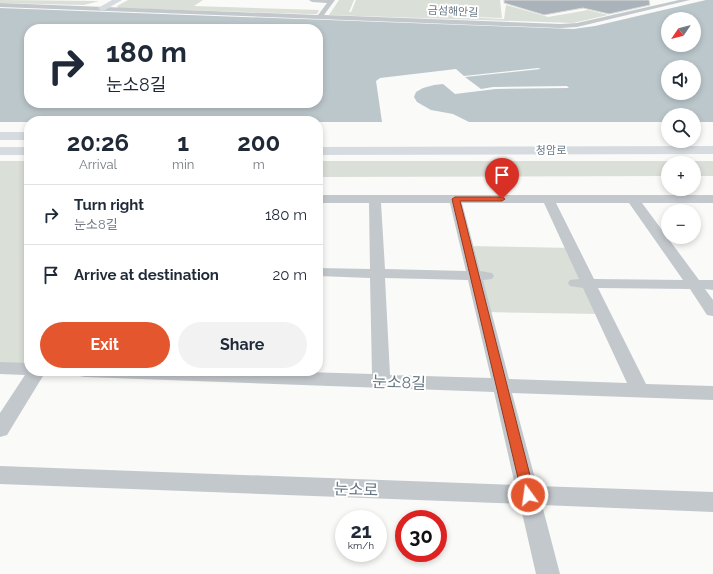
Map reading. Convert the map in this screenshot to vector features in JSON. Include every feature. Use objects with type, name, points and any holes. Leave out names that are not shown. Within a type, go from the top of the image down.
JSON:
[{"type":"main road","points":[[102,8],[118,0]]},
{"type":"main road","points":[[0,136],[24,136]]},
{"type":"main road","name":"청암로","points":[[463,137],[661,138]]},
{"type":"main road","points":[[701,138],[713,138]]},
{"type":"main road","name":"청암로","points":[[323,151],[713,150]]},
{"type":"main road","points":[[0,151],[24,151]]},
{"type":"street","points":[[312,0],[331,1]]},
{"type":"street","points":[[650,0],[669,4]]},
{"type":"street","name":"금섬해안길","points":[[0,4],[560,26],[577,25],[688,0]]},
{"type":"street","points":[[320,16],[331,1]]},
{"type":"street","points":[[323,199],[713,199]]},
{"type":"street","points":[[375,199],[381,381]]},
{"type":"street","points":[[455,199],[480,276],[501,386],[548,574]]},
{"type":"street","points":[[548,199],[582,283],[640,391]]},
{"type":"street","points":[[633,199],[713,311]]},
{"type":"street","points":[[323,272],[480,276]]},
{"type":"street","points":[[582,283],[713,285]]},
{"type":"street","points":[[0,368],[24,369]]},
{"type":"street","points":[[0,429],[34,376]]},
{"type":"street","name":"눈소8길","points":[[300,376],[501,386],[713,393]]},
{"type":"street","name":"눈소로","points":[[0,475],[713,502]]},
{"type":"shaded area","points":[[0,0],[99,1],[84,5],[0,3]]},
{"type":"shaded area","points":[[128,0],[203,0],[194,6],[319,10],[317,14],[309,14],[118,8],[117,6]]},
{"type":"shaded area","points":[[339,0],[354,0],[349,12],[351,12],[356,0],[500,0],[502,18],[438,16],[504,19],[506,5],[548,17],[588,10],[608,15],[573,23],[329,15]]},
{"type":"shaded area","points":[[706,0],[713,0],[713,122],[701,122],[701,108],[661,108],[661,122],[323,122],[323,116],[24,116],[24,122],[0,122],[0,8],[573,29],[595,26]]},
{"type":"shaded area","points":[[0,161],[24,161],[24,369],[0,368]]},
{"type":"shaded area","points":[[323,161],[661,161],[661,176],[323,177]]},
{"type":"shaded area","points":[[701,161],[713,161],[713,176],[701,176]]},
{"type":"shaded area","points":[[467,246],[572,248],[603,314],[484,312]]},
{"type":"pier","points":[[538,68],[541,69],[465,77],[481,89],[493,87],[567,86],[569,88],[496,89],[455,94],[443,84],[434,85],[416,92],[414,97],[417,102],[431,110],[453,114],[469,122],[382,122],[376,81],[380,78],[456,69],[464,76]]},
{"type":"building","points":[[504,0],[649,0],[650,5],[609,14],[583,8],[544,15],[504,3]]},
{"type":"route","points":[[502,199],[455,199],[528,495]]}]
